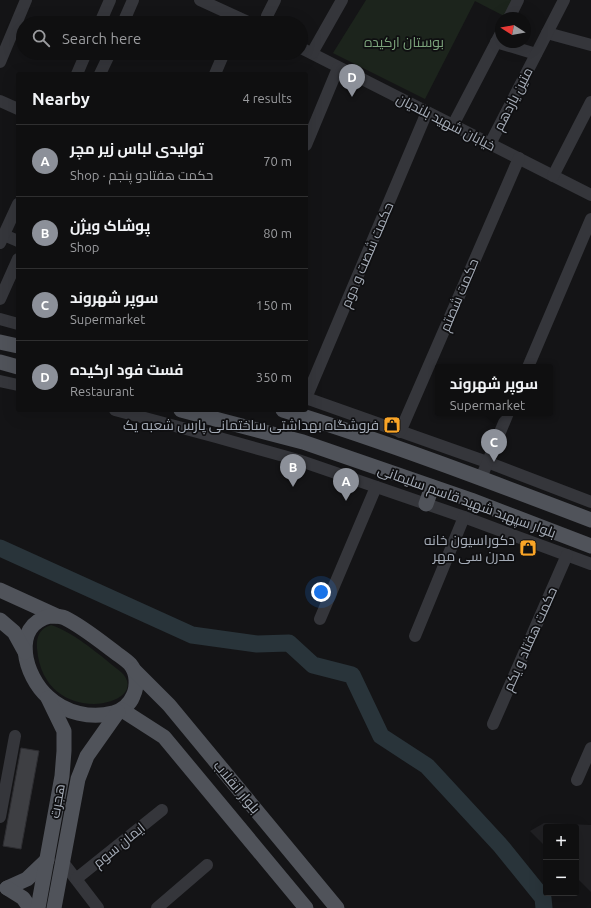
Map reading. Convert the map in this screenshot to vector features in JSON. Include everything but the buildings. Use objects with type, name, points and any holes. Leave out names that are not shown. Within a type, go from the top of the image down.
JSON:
[{"type":"main road","points":[[0,342],[16,346]]},
{"type":"main road","points":[[0,362],[16,366]]},
{"type":"main road","name":"بلوار سپهبد شهید قاسم سلیمانی","points":[[198,412],[218,415],[303,442],[471,500],[591,546]]},
{"type":"main road","name":"بلوار سپهبد شهید قاسم سلیمانی","points":[[289,412],[480,478],[591,520]]},
{"type":"main road","points":[[426,504],[432,487]]},
{"type":"main road","points":[[0,590],[65,618],[98,639],[130,664],[136,677],[135,692],[127,705],[120,711],[108,714],[92,715],[76,713],[61,707],[48,697],[37,685],[30,670],[26,654],[25,640],[31,626],[43,618],[58,616]]},
{"type":"main road","points":[[0,620],[14,632],[26,654]]},
{"type":"main road","name":"بلوار انقلاب","points":[[134,670],[169,705],[337,908]]},
{"type":"main road","name":"هجرت","points":[[38,908],[62,776],[64,751],[64,730],[48,697]]},
{"type":"main road","name":"بلوار انقلاب","points":[[120,711],[164,737],[306,908]]},
{"type":"main road","name":"هجرت","points":[[54,908],[78,779],[86,756],[120,711]]},
{"type":"main road","points":[[3,887],[27,879],[47,860]]},
{"type":"main road","points":[[3,887],[23,898],[30,908]]},
{"type":"street","points":[[19,16],[26,0]]},
{"type":"street","points":[[103,16],[110,0]]},
{"type":"street","points":[[126,16],[134,0]]},
{"type":"street","points":[[200,0],[230,16]]},
{"type":"street","points":[[267,16],[275,0]]},
{"type":"street","points":[[308,48],[342,0]]},
{"type":"street","points":[[512,12],[518,0]]},
{"type":"street","name":"متین یازدهم","points":[[490,144],[564,0]]},
{"type":"street","points":[[0,62],[16,24]]},
{"type":"street","points":[[547,32],[591,45]]},
{"type":"street","points":[[453,125],[495,45]]},
{"type":"street","points":[[523,48],[536,54]]},
{"type":"street","name":"خیابان شهید بلندیان","points":[[308,52],[591,195]]},
{"type":"street","points":[[78,72],[83,60]]},
{"type":"street","points":[[101,72],[107,60]]},
{"type":"street","points":[[216,72],[221,60]]},
{"type":"street","points":[[308,140],[338,68]]},
{"type":"street","points":[[0,101],[16,108]]},
{"type":"street","points":[[553,176],[591,102]]},
{"type":"street","name":"حکمت شصت و دوم","points":[[308,393],[428,112]]},
{"type":"street","name":"حکمت شصتم","points":[[400,432],[519,158]]},
{"type":"street","points":[[16,208],[2,239],[16,241]]},
{"type":"street","points":[[529,364],[591,219]]},
{"type":"street","points":[[0,299],[6,272],[16,261]]},
{"type":"street","points":[[0,319],[16,323]]},
{"type":"street","points":[[0,381],[16,385]]},
{"type":"street","points":[[308,399],[590,498]]},
{"type":"street","points":[[122,412],[298,460],[464,517],[591,564]]},
{"type":"street","points":[[480,478],[507,416]]},
{"type":"street","points":[[320,619],[376,487]]},
{"type":"street","points":[[415,636],[464,517]]},
{"type":"street","name":"حکمت هفتاد و یکم","points":[[492,724],[566,555]]},
{"type":"street","points":[[0,816],[15,736]]},
{"type":"street","points":[[577,780],[591,748]]},
{"type":"street","name":"ایمان سوم","points":[[76,879],[162,810]]},
{"type":"street","points":[[62,861],[98,908]]},
{"type":"street","points":[[157,908],[207,866]]},
{"type":"shaded area","points":[[544,823],[568,824],[543,824],[543,844],[530,831]]},
{"type":"shaded area","points":[[579,824],[591,825],[591,892],[579,880]]},
{"type":"green space","name":"بوستان ارکیده","points":[[366,0],[513,0],[506,12],[496,12],[475,1],[425,99],[333,53]]},
{"type":"green space","points":[[51,625],[60,628],[78,639],[97,652],[121,672],[128,684],[123,694],[111,701],[94,704],[75,701],[58,692],[44,675],[37,648],[37,640],[41,631],[47,626]]},
{"type":"waterway","points":[[0,548],[192,635],[257,644],[289,643],[313,665],[352,675],[381,736],[427,766],[500,845],[543,898],[544,908]]},
{"type":"place","name":"فست فود ارکیده","points":[[352,97]]},
{"type":"place","name":"فروشگاه بهداشتی ساختمانی پارس شعبه یک","points":[[392,425]]},
{"type":"place","name":"سوپر شهروند","points":[[494,462]]},
{"type":"place","name":"پوشاک ویژن","points":[[293,487]]},
{"type":"place","name":"تولیدی لباس زیر مچر","points":[[346,501]]},
{"type":"place","name":"دکوراسیون خانه مدرن سی مهر","points":[[528,548]]}]
